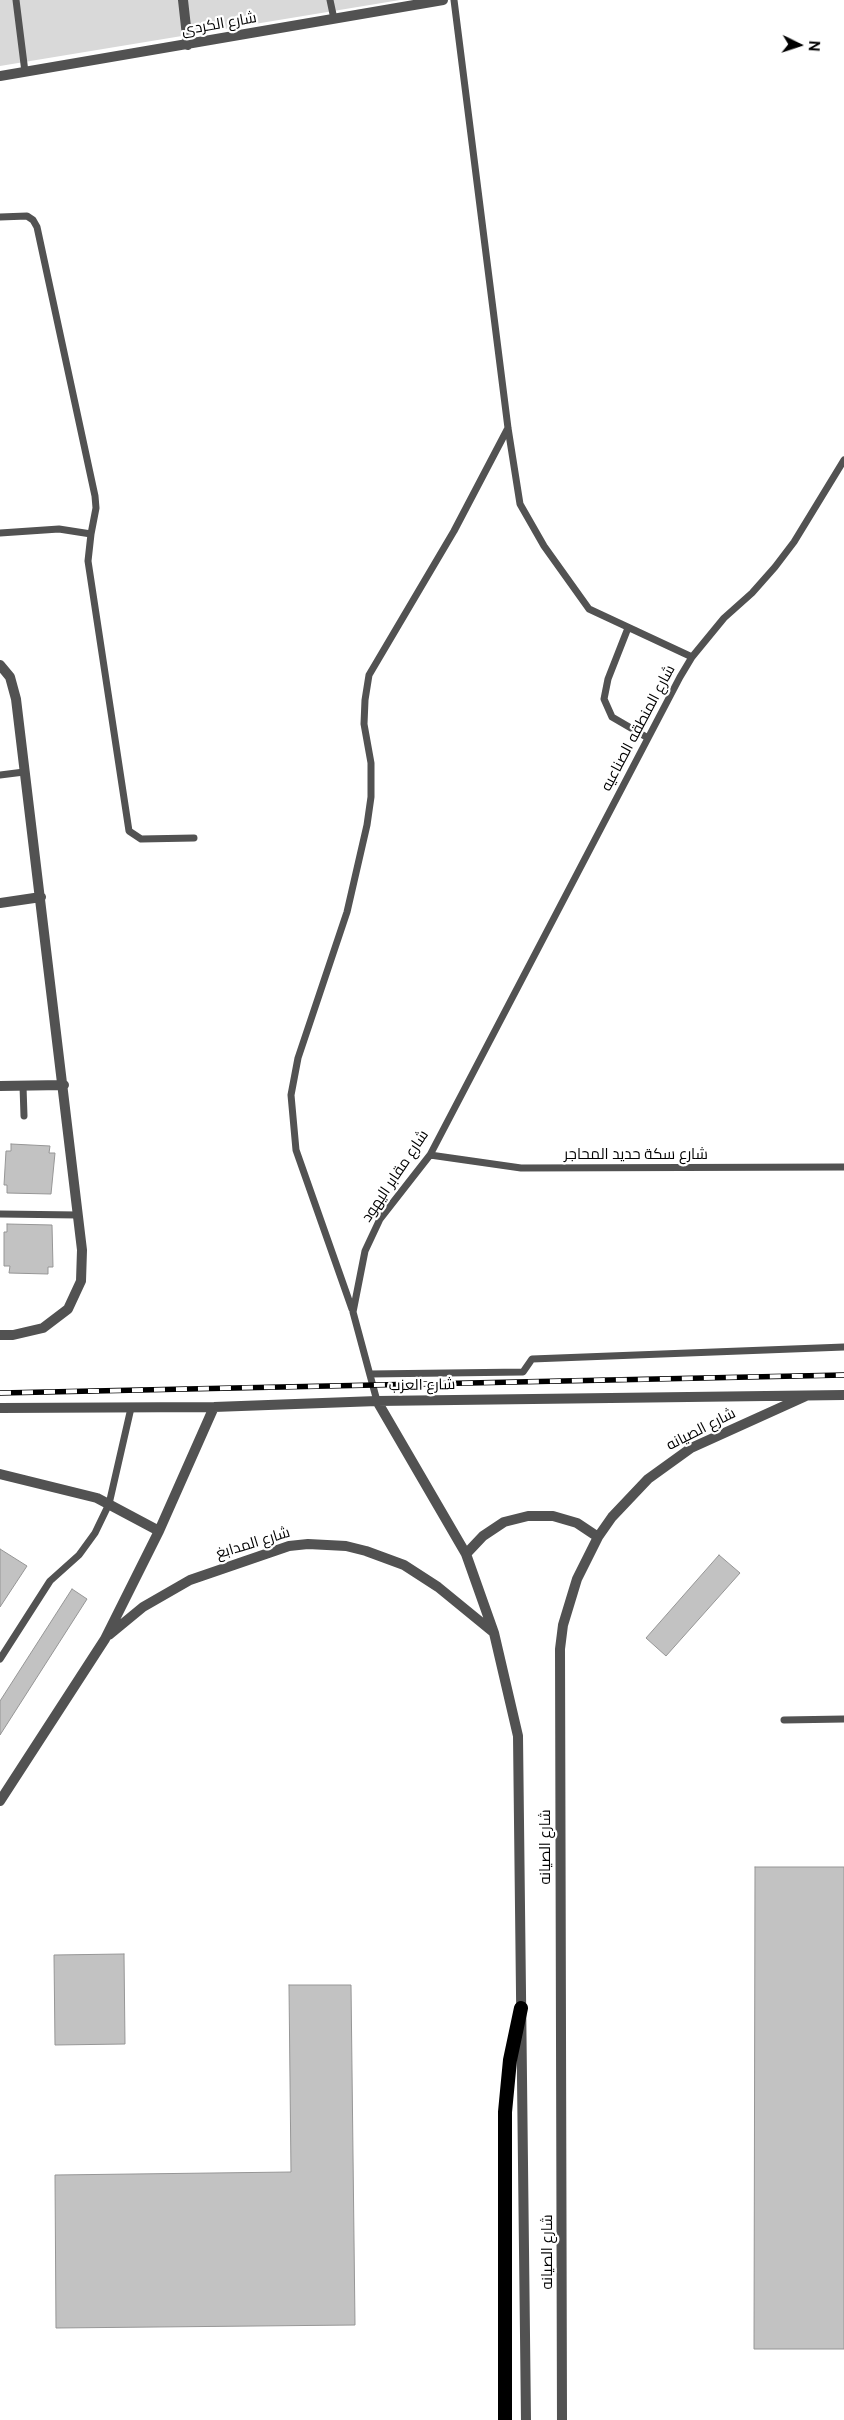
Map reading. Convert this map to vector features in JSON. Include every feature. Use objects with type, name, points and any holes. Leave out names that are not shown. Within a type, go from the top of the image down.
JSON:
[{"type":"highway","points":[[505,2420],[504,2121],[510,2060],[522,2008]]},
{"type":"street","points":[[183,0],[188,44]]},
{"type":"street","name":"شارع الكردى","points":[[0,76],[443,0]]},
{"type":"street","points":[[0,665],[10,677],[16,699],[64,1085],[82,1250],[82,1281],[68,1309],[43,1328],[13,1335],[0,1335]]},
{"type":"street","points":[[0,903],[41,897]]},
{"type":"street","points":[[0,1086],[64,1085]]},
{"type":"street","name":"شارع العزب","points":[[0,1408],[214,1408],[376,1401],[844,1395]]},
{"type":"street","name":"شارع الصيانه","points":[[562,2420],[560,1649],[563,1625],[574,1587],[598,1536],[629,1497],[668,1462],[714,1437],[806,1396]]},
{"type":"street","name":"شارع الصيانه","points":[[376,1401],[466,1554],[494,1634],[518,1736],[526,2420]]},
{"type":"street","name":"شارع المدابغ","points":[[0,1801],[105,1639],[159,1531],[214,1408]]},
{"type":"street","points":[[0,1474],[97,1498],[159,1531]]},
{"type":"street","points":[[466,1554],[483,1536],[504,1522],[528,1516],[553,1516],[577,1523],[598,1536]]},
{"type":"street","name":"شارع المدابغ","points":[[105,1639],[143,1607],[190,1580],[289,1546],[308,1544],[337,1545],[366,1551],[404,1565],[438,1587],[494,1634]]},
{"type":"lane","points":[[16,0],[25,72]]},
{"type":"lane","points":[[330,0],[334,19]]},
{"type":"lane","points":[[454,0],[508,428],[520,504],[544,546],[589,609],[692,657]]},
{"type":"lane","points":[[0,217],[27,216],[33,220],[37,227],[95,496],[96,508],[88,561],[129,831],[141,839],[194,838]]},
{"type":"lane","points":[[353,1312],[296,1150],[292,1095],[298,1058],[347,912],[362,852],[371,797],[371,763],[364,724],[369,675],[454,531],[508,428]]},
{"type":"lane","name":"شارع المنطقه الصناعيه","points":[[494,1035],[692,657],[724,618],[752,593],[794,542],[844,460]]},
{"type":"lane","points":[[0,533],[59,529],[91,534]]},
{"type":"lane","points":[[628,628],[608,680],[604,699],[612,717],[648,738]]},
{"type":"lane","points":[[0,775],[24,772]]},
{"type":"lane","name":"شارع مقابر اليهود","points":[[376,1401],[353,1312],[365,1250],[380,1219],[430,1155],[494,1035]]},
{"type":"lane","points":[[23,1086],[24,1116]]},
{"type":"lane","name":"شارع سكة حديد المحاجر","points":[[430,1155],[521,1168],[844,1167]]},
{"type":"lane","points":[[0,1214],[78,1214]]},
{"type":"lane","points":[[370,1374],[523,1372],[532,1359],[844,1347]]},
{"type":"lane","points":[[0,1659],[50,1581],[72,1562],[95,1533],[109,1504],[131,1408]]},
{"type":"lane","points":[[784,1720],[844,1719]]},
{"type":"shaded area","points":[[0,0],[400,0],[0,66]]},
{"type":"building","points":[[11,1144],[50,1146],[49,1153],[55,1153],[51,1194],[7,1193],[7,1185],[4,1185],[6,1151],[11,1151]]},
{"type":"building","points":[[7,1224],[52,1225],[53,1267],[48,1267],[48,1274],[9,1273],[10,1266],[4,1266],[4,1232],[7,1232]]},
{"type":"building","points":[[0,1549],[27,1566],[0,1607]]},
{"type":"building","points":[[719,1555],[740,1573],[666,1656],[646,1638]]},
{"type":"building","points":[[72,1589],[87,1599],[0,1735],[0,1701]]},
{"type":"building","points":[[755,1867],[844,1867],[844,2349],[754,2349]]},
{"type":"building","points":[[124,1954],[125,2044],[55,2045],[54,1955]]},
{"type":"building","points":[[289,1985],[351,1985],[355,2325],[56,2328],[55,2175],[291,2172]]},
{"type":"railway","points":[[0,1393],[844,1375]]}]
